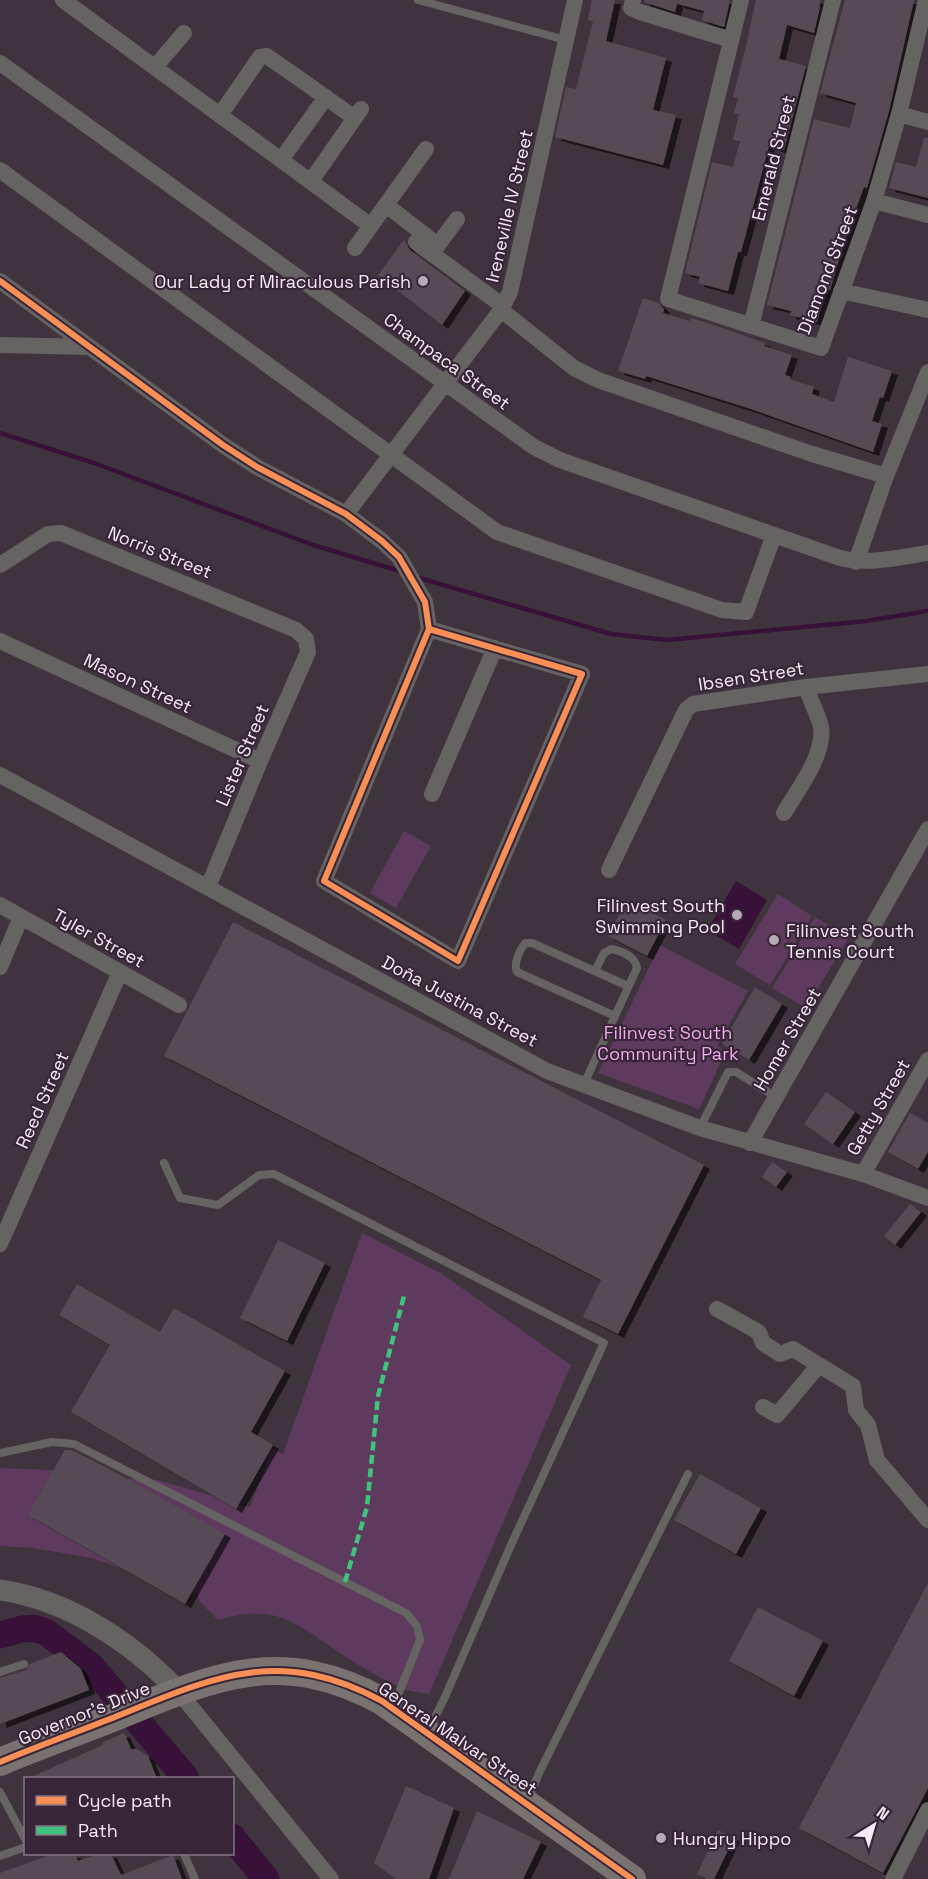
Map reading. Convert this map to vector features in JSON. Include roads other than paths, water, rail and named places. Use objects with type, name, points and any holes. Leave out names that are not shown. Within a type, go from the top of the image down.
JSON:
[{"type":"highway","name":"General Malvar Street","points":[[170,1694],[208,1680],[240,1673],[302,1672],[338,1681],[365,1692],[393,1708],[632,1879]]},
{"type":"highway","name":"Governor's Drive","points":[[2,1758],[99,1724],[170,1694]]},
{"type":"street","points":[[63,0],[371,226]]},
{"type":"street","name":"Ireneville IV Street","points":[[346,514],[502,308],[510,292],[575,0]]},
{"type":"street","points":[[633,0],[631,8],[640,12],[731,40]]},
{"type":"street","name":"Diamond Street","points":[[741,0],[668,299],[821,348],[874,201],[924,28],[926,0]]},
{"type":"street","name":"Emerald Street","points":[[752,326],[833,0]]},
{"type":"street","points":[[155,67],[184,33]]},
{"type":"street","points":[[220,115],[260,57],[267,56],[326,97],[358,113],[311,181]]},
{"type":"street","name":"Champaca Street","points":[[1,63],[534,447],[560,459],[774,536],[855,562],[928,553]]},
{"type":"street","points":[[281,160],[326,97]]},
{"type":"street","points":[[900,114],[928,122]]},
{"type":"street","points":[[355,248],[426,149]]},
{"type":"street","points":[[0,170],[497,532],[722,610],[746,612],[774,536]]},
{"type":"street","points":[[874,201],[928,215]]},
{"type":"street","points":[[386,205],[438,245],[457,219]]},
{"type":"street","points":[[416,242],[502,308],[574,368],[598,380],[809,453],[886,476]]},
{"type":"street","points":[[0,281],[223,445],[257,467],[346,514],[399,557],[425,602],[429,629],[324,881],[458,962],[582,674],[429,629]]},
{"type":"street","points":[[842,291],[928,310]]},
{"type":"street","points":[[0,345],[90,347]]},
{"type":"street","points":[[855,562],[886,476],[928,372]]},
{"type":"street","name":"Norris Street","points":[[0,565],[48,534],[61,532],[296,630],[306,639]]},
{"type":"street","name":"Lister Street","points":[[208,887],[308,652],[306,639]]},
{"type":"street","name":"Mason Street","points":[[0,641],[260,761]]},
{"type":"street","points":[[432,794],[495,648]]},
{"type":"street","name":"Ibsen Street","points":[[609,870],[689,707],[698,703],[806,687],[928,674]]},
{"type":"street","points":[[784,813],[814,762],[820,744],[821,727],[806,687]]},
{"type":"street","name":"Doña Justina Street","points":[[0,775],[547,1071],[700,1128],[863,1174],[928,1198]]},
{"type":"street","name":"Homer Street","points":[[750,1143],[928,829]]},
{"type":"street","name":"Tyler Street","points":[[0,905],[179,1005]]},
{"type":"street","points":[[0,967],[21,917]]},
{"type":"street","name":"Reed Street","points":[[0,1244],[120,972]]},
{"type":"street","name":"Getty Street","points":[[863,1174],[928,1060]]},
{"type":"street","points":[[717,1309],[755,1330],[759,1333],[763,1343],[780,1354],[793,1349],[853,1386],[856,1410],[868,1425],[877,1460],[928,1520]]},
{"type":"street","points":[[763,1407],[777,1414],[819,1365]]},
{"type":"street","points":[[0,1590],[50,1603],[93,1624],[136,1653],[331,1879]]},
{"type":"street","points":[[893,1879],[928,1810]]},
{"type":"lane","points":[[418,0],[566,40]]},
{"type":"lane","points":[[615,1016],[517,972],[515,965],[522,946],[529,942],[628,986]]},
{"type":"lane","points":[[584,1084],[637,968],[632,958],[614,950],[607,950],[596,971]]},
{"type":"lane","points":[[700,1128],[728,1072],[736,1072],[776,1097]]},
{"type":"lane","points":[[164,1163],[180,1198],[218,1205],[259,1175],[274,1174],[604,1343],[427,1733]]},
{"type":"lane","points":[[0,1453],[52,1442],[74,1444],[406,1613],[417,1626],[420,1640],[393,1708]]},
{"type":"lane","points":[[527,1803],[538,1773],[688,1474]]},
{"type":"lane","points":[[0,1672],[24,1664]]},
{"type":"lane","points":[[0,1792],[24,1837]]},
{"type":"lane","points":[[0,1856],[24,1848]]},
{"type":"lane","points":[[184,1855],[195,1879]]},
{"type":"waterway","points":[[0,433],[94,463],[313,545],[403,572]]},
{"type":"waterway","points":[[416,577],[611,634],[667,640],[866,621],[928,611]]},
{"type":"waterway","points":[[0,1635],[33,1628],[46,1632],[91,1666],[185,1777]]},
{"type":"waterway","points":[[234,1839],[266,1879]]},
{"type":"place","name":"Our Lady of Miraculous Parish","points":[[423,281]]},
{"type":"place","name":"Filinvest South Swimming Pool","points":[[737,915]]},
{"type":"place","name":"Filinvest South Tennis Court","points":[[774,940]]},
{"type":"place","name":"Hungry Hippo","points":[[661,1838]]},
{"type":"park label","name":"Filinvest South Community Park","points":[[668,1042]]}]
